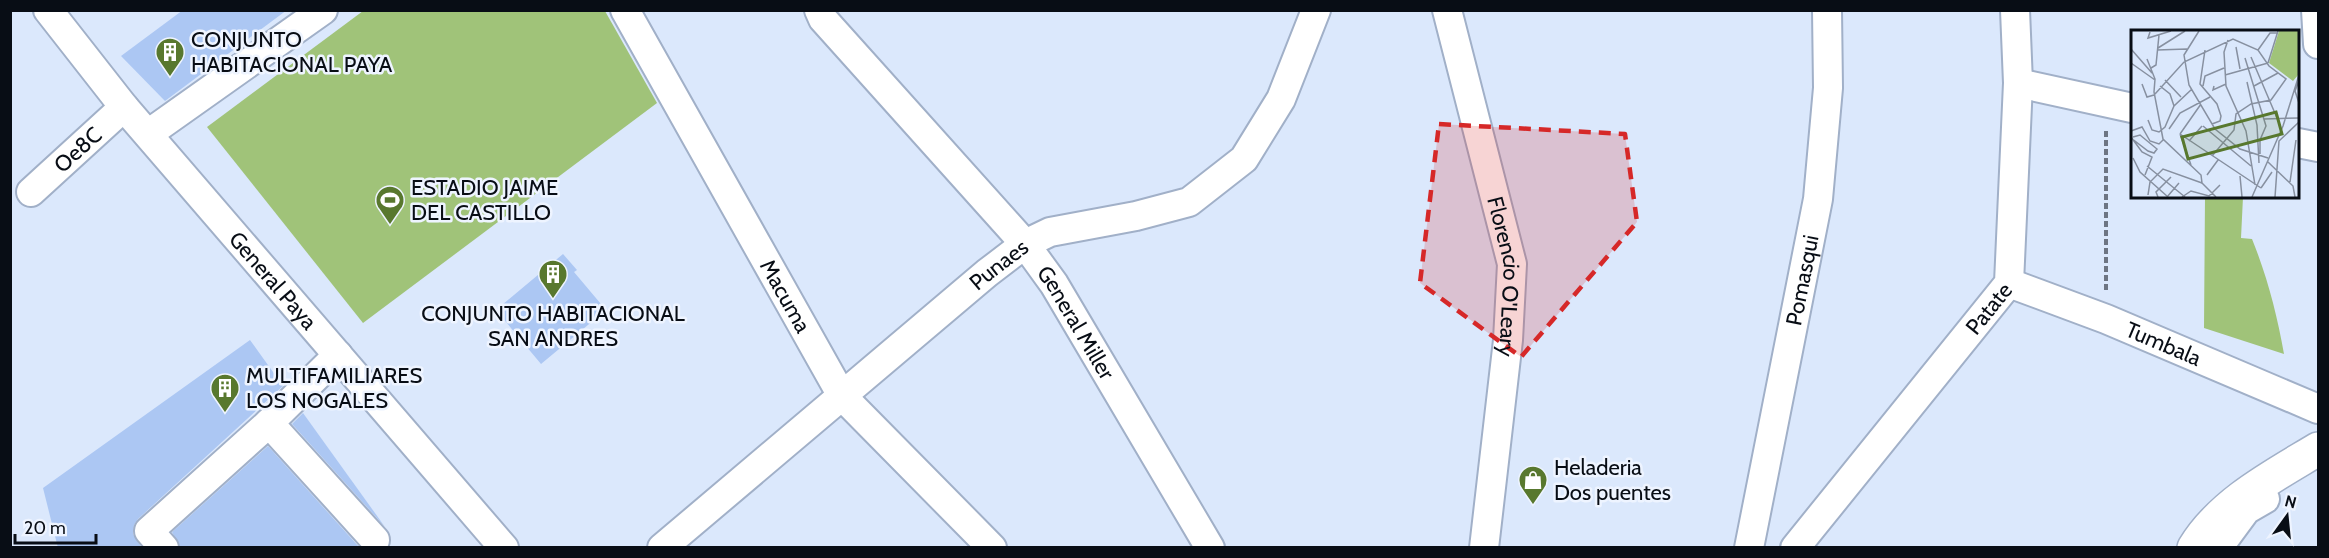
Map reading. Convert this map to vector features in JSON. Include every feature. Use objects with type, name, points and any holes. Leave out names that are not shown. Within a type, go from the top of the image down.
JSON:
[{"type":"main road","points":[[2194,548],[2199,539],[2232,505],[2319,449]]},
{"type":"street","name":"General Paya","points":[[48,10],[124,107],[504,548]]},
{"type":"street","points":[[148,134],[323,10]]},
{"type":"street","name":"Macuma","points":[[625,10],[842,396],[992,548]]},
{"type":"street","name":"General Miller","points":[[819,10],[823,19],[1025,244],[1054,284],[1210,548]]},
{"type":"street","name":"Punaes","points":[[662,548],[987,273],[1025,244],[1050,232],[1136,216],[1189,202],[1244,159],[1281,99],[1316,10]]},
{"type":"street","name":"Florencio O'Leary","points":[[1447,10],[1512,264],[1508,340],[1484,548]]},
{"type":"street","name":"Pomasqui","points":[[1749,548],[1818,199],[1828,88],[1827,10]]},
{"type":"street","name":"Patate","points":[[1795,548],[2009,283],[2018,83],[2015,10]]},
{"type":"street","points":[[2316,10],[2319,44]]},
{"type":"street","points":[[2018,83],[2119,105]]},
{"type":"street","name":"Oe8C","points":[[31,192],[124,107]]},
{"type":"street","points":[[2299,143],[2319,147]]},
{"type":"street","name":"Tumbala","points":[[2009,283],[2106,319],[2319,409]]},
{"type":"street","points":[[164,548],[149,531],[269,423],[338,355]]},
{"type":"street","points":[[269,423],[375,540]]},
{"type":"street","points":[[2218,548],[2246,510],[2319,467]]},
{"type":"path","points":[[2106,319],[2119,105]]},
{"type":"highlighted area","points":[[1439,124],[1625,134],[1637,222],[1521,357],[1420,283]]},
{"type":"green space","name":"ESTADIO JAIME DEL CASTILLO","points":[[363,11],[605,11],[657,103],[363,323],[207,127]]},
{"type":"green space","points":[[2205,198],[2243,198],[2241,238],[2252,239],[2271,295],[2284,354],[2204,328]]},
{"type":"building","name":"CONJUNTO HABITACIONAL PAYA","points":[[183,10],[287,10],[165,101],[121,56]]},
{"type":"building","name":"CONJUNTO HABITACIONAL SAN ANDRES","points":[[563,254],[577,270],[574,272],[606,310],[541,364],[496,310]]},
{"type":"building","points":[[250,340],[283,386],[138,519],[134,525],[133,534],[142,548],[58,548],[43,488]]},
{"type":"building","points":[[303,413],[385,527],[292,424]]},
{"type":"building","points":[[268,446],[360,548],[180,548],[172,532]]},
{"type":"place","name":"CONJUNTO HABITACIONAL PAYA","points":[[170,78]]},
{"type":"place","name":"ESTADIO JAIME DEL CASTILLO","points":[[390,226]]},
{"type":"place","name":"CONJUNTO HABITACIONAL SAN ANDRES","points":[[553,300]]},
{"type":"place","name":"MULTIFAMILIARES LOS NOGALES","points":[[225,414]]},
{"type":"place","name":"Heladeria Dos puentes","points":[[1533,506]]}]
